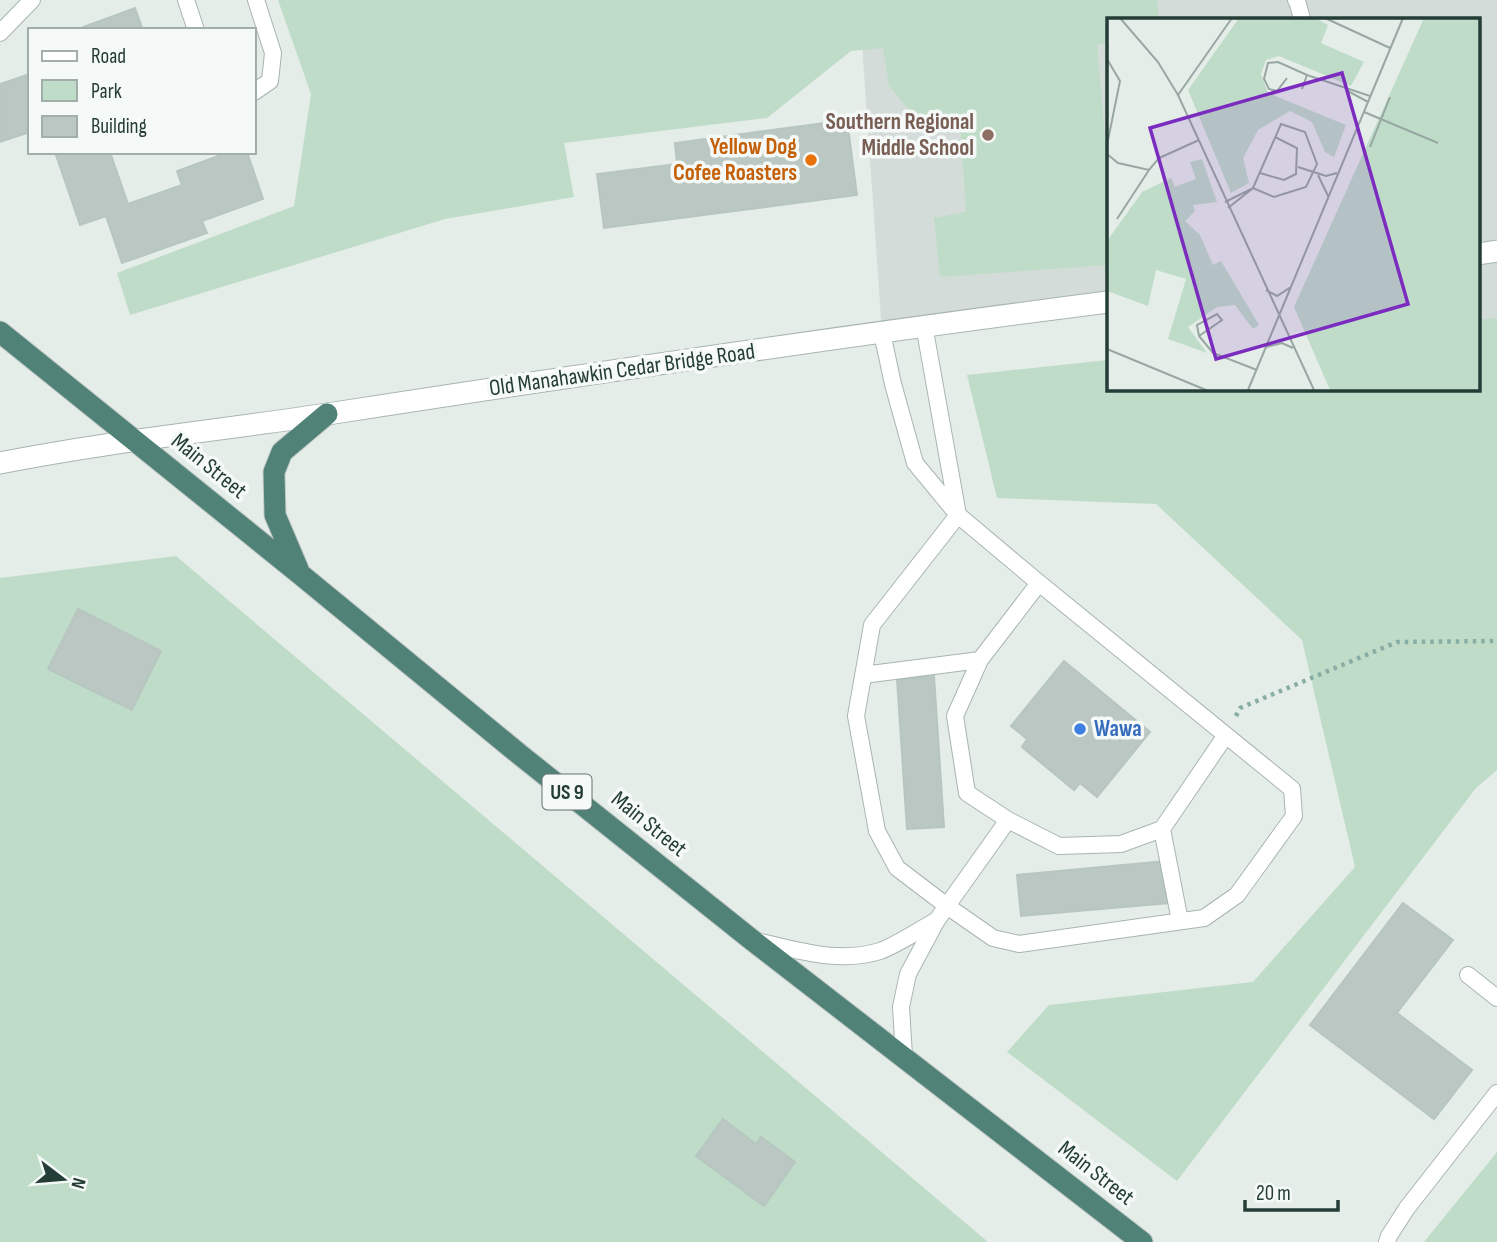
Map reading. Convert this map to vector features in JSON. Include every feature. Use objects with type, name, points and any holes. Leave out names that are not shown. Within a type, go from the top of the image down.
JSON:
[{"type":"highway","name":"Main Street","points":[[0,332],[752,940],[1142,1242]]},
{"type":"highway","points":[[300,574],[275,515],[274,472],[282,452],[327,414]]},
{"type":"street","name":"Old Manahawkin Cedar Bridge Road","points":[[0,463],[649,364],[1107,302]]},
{"type":"lane","points":[[0,33],[32,0]]},
{"type":"lane","points":[[186,0],[195,28]]},
{"type":"lane","points":[[256,0],[273,53],[270,81],[256,91]]},
{"type":"lane","points":[[1296,0],[1302,18]]},
{"type":"lane","points":[[882,332],[915,463],[958,514],[1292,789],[1294,816],[1237,895],[1204,918],[1019,944],[993,938],[897,868],[877,831],[856,716],[872,625],[958,514],[924,325]]},
{"type":"lane","points":[[1039,583],[980,660],[955,716],[967,793],[1008,820],[1059,846],[1121,844],[1162,829],[1226,735]]},
{"type":"lane","points":[[863,675],[980,660]]},
{"type":"lane","points":[[904,1056],[901,1007],[908,974],[937,920],[1008,820]]},
{"type":"lane","points":[[1162,829],[1180,921]]},
{"type":"lane","points":[[752,940],[827,956],[849,957],[881,951],[937,920]]},
{"type":"lane","points":[[1468,975],[1497,998]]},
{"type":"lane","points":[[1385,1240],[1497,1093]]},
{"type":"path","points":[[1226,735],[1240,708],[1397,642],[1497,641]]},
{"type":"shaded area","name":"Southern Regional Middle School","points":[[859,0],[1497,0],[1497,440],[1479,390],[1480,18],[1107,18],[1107,302],[882,333]]},
{"type":"green space","points":[[278,0],[1157,0],[1159,18],[1107,18],[1107,43],[1097,44],[1107,161],[1107,265],[940,277],[934,218],[966,212],[960,120],[922,125],[889,86],[883,48],[851,51],[767,118],[564,143],[574,197],[445,219],[130,315],[117,273],[294,206],[311,94]]},
{"type":"green space","points":[[1497,318],[1497,770],[1476,788],[1177,1181],[1007,1052],[1049,1005],[1253,982],[1355,867],[1302,640],[1156,504],[997,498],[967,375],[1107,360],[1107,390],[1480,390],[1480,320]]},
{"type":"green space","points":[[176,556],[988,1242],[0,1242],[0,578]]},
{"type":"green space","points":[[1497,1152],[1497,1242],[1424,1242]]},
{"type":"building","points":[[135,8],[142,28],[83,28]]},
{"type":"building","points":[[28,75],[28,133],[0,142],[0,84]]},
{"type":"building","points":[[847,120],[857,195],[604,228],[597,174],[677,164],[675,143]]},
{"type":"building","points":[[56,154],[111,154],[128,204],[182,185],[177,171],[224,154],[248,154],[263,199],[202,221],[207,233],[122,263],[106,216],[80,225]]},
{"type":"building","points":[[78,609],[161,651],[132,710],[48,669]]},
{"type":"building","name":"Wawa","points":[[1064,661],[1150,732],[1097,797],[1080,783],[1074,790],[1022,747],[1027,739],[1011,726]]},
{"type":"building","points":[[934,676],[944,827],[907,829],[897,679]]},
{"type":"building","points":[[1165,861],[1169,903],[1021,916],[1017,875]]},
{"type":"building","points":[[1403,903],[1453,940],[1397,1013],[1472,1070],[1434,1119],[1310,1025]]},
{"type":"building","points":[[723,1119],[756,1144],[761,1137],[795,1162],[764,1206],[696,1156]]},
{"type":"place","name":"Southern Regional Middle School","points":[[988,135]]},
{"type":"place","name":"Yellow Dog Cofee Roasters","points":[[811,160]]},
{"type":"place","name":"Wawa","points":[[1080,729]]}]
